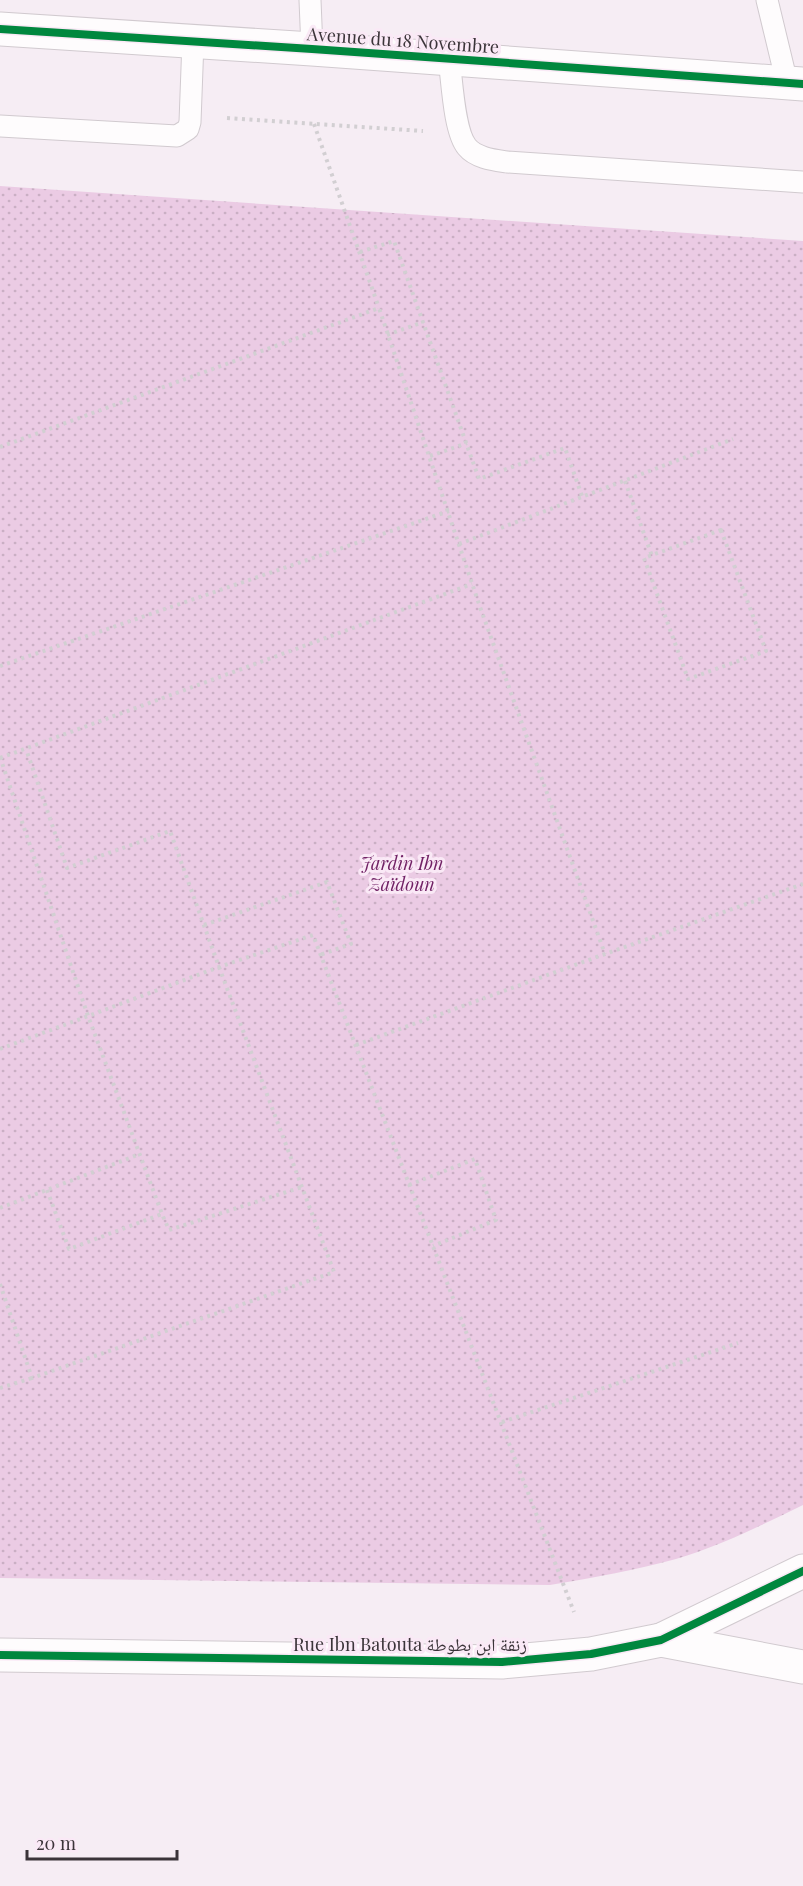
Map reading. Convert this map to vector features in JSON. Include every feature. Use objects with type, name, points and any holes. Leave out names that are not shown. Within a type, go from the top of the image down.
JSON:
[{"type":"street","name":"Avenue du 18 Novembre","points":[[0,29],[449,58],[795,84]]},
{"type":"street","name":"Rue Ibn Batouta زنقة ابن بطوطة","points":[[0,1655],[502,1662],[591,1654],[661,1640],[803,1571]]},
{"type":"street","points":[[661,1640],[803,1667]]},
{"type":"lane","points":[[310,0],[312,49]]},
{"type":"lane","points":[[767,0],[795,84]]},
{"type":"lane","points":[[0,126],[177,136],[188,129],[194,41]]},
{"type":"lane","points":[[449,58],[460,133],[468,149],[478,155],[507,162],[803,182]]},
{"type":"path","points":[[190,115],[460,133]]},
{"type":"path","points":[[315,124],[472,584],[605,954]]},
{"type":"path","points":[[360,252],[394,241],[479,479],[565,448],[582,496]]},
{"type":"path","points":[[0,447],[379,308]]},
{"type":"path","points":[[387,335],[423,322]]},
{"type":"path","points":[[459,544],[733,439]]},
{"type":"path","points":[[430,456],[467,443]]},
{"type":"path","points":[[625,481],[652,556]]},
{"type":"path","points":[[0,666],[448,511]]},
{"type":"path","points":[[722,530],[766,651],[688,679],[644,558],[652,556],[722,530]]},
{"type":"path","points":[[302,1187],[169,1230],[88,1016],[0,757],[472,584]]},
{"type":"path","points":[[0,1388],[334,1272],[170,831],[67,868],[26,749]]},
{"type":"path","points":[[204,925],[327,882],[351,944],[320,955]]},
{"type":"path","points":[[356,1046],[803,884]]},
{"type":"path","points":[[0,1048],[219,967],[313,935],[591,1654]]},
{"type":"path","points":[[0,1208],[140,1155]]},
{"type":"path","points":[[409,1185],[475,1160],[496,1220],[433,1246]]},
{"type":"path","points":[[47,1190],[69,1250],[162,1214]]},
{"type":"path","points":[[0,1284],[32,1377]]},
{"type":"path","points":[[502,1422],[738,1343]]},
{"type":"green space","name":"Jardin Ibn Zaïdoun","points":[[0,186],[803,241],[803,1505],[692,1554],[614,1574],[550,1585],[0,1578]]},
{"type":"cycle path","points":[[0,29],[803,84]]},
{"type":"cycle path","points":[[0,1655],[502,1662],[591,1654],[661,1640],[803,1571]]}]
